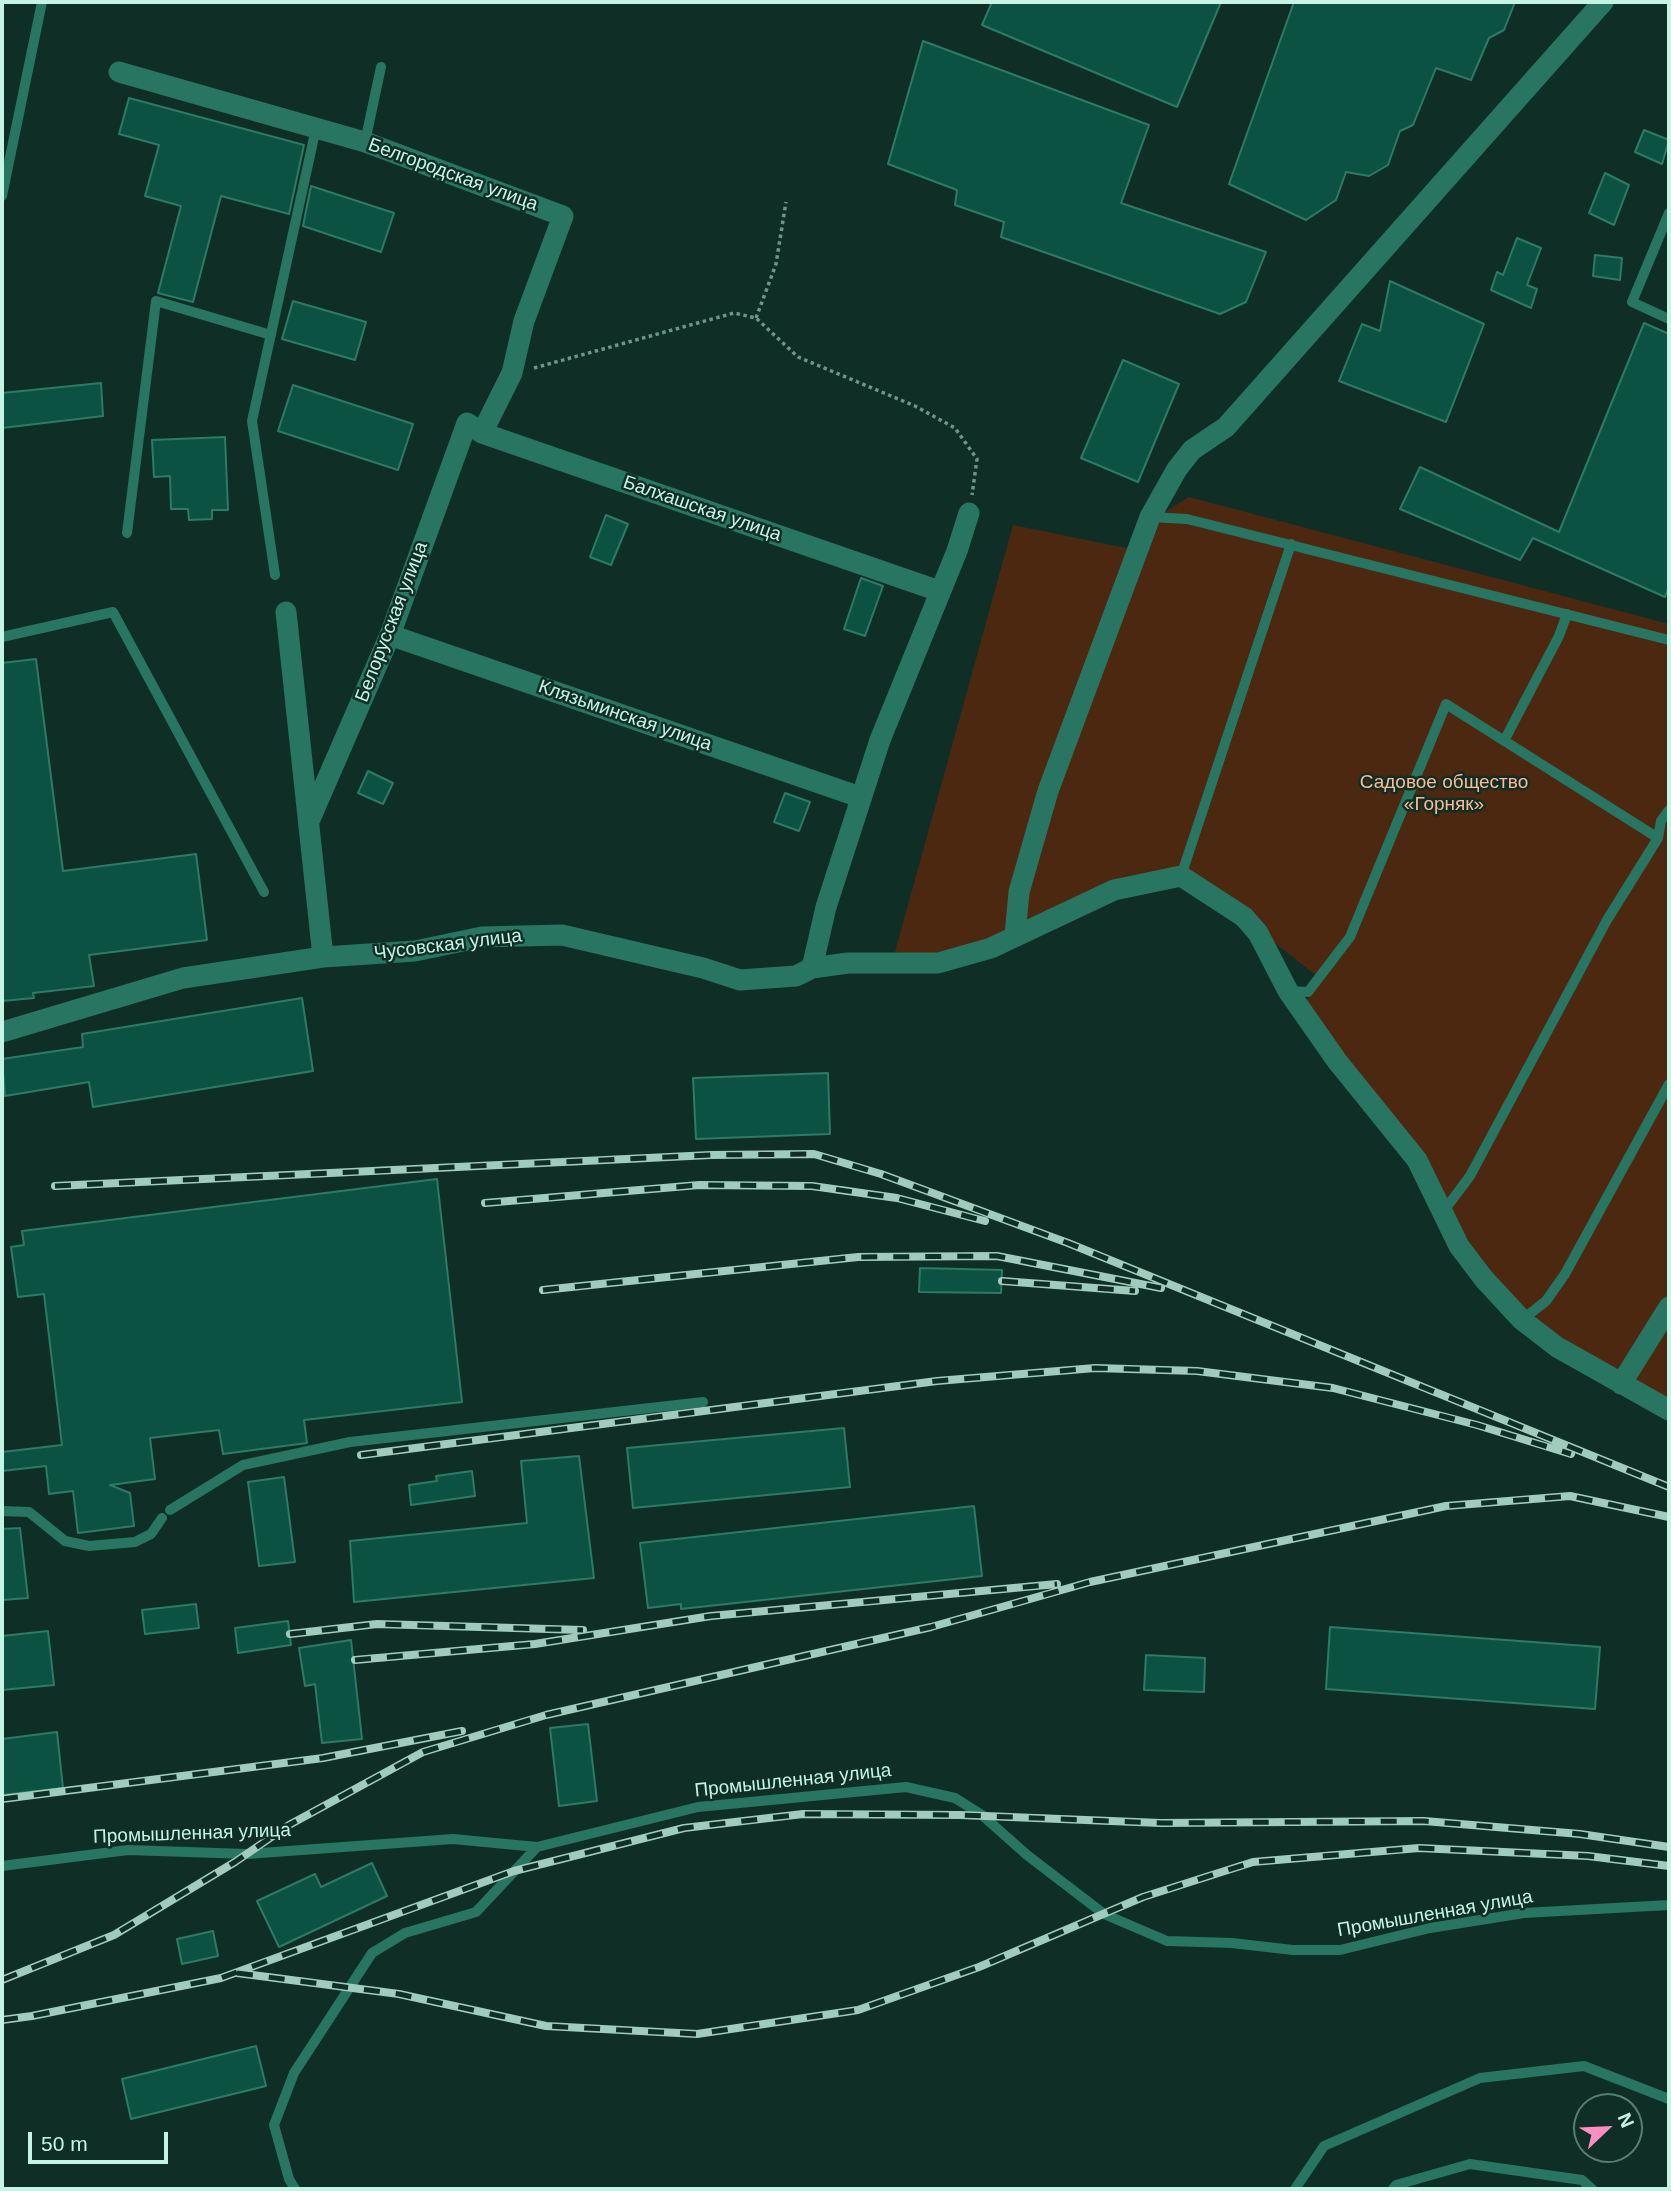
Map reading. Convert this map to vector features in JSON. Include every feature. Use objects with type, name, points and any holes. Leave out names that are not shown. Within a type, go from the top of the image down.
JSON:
[{"type":"street","points":[[1015,936],[1019,892],[1048,791],[1150,517],[1177,469],[1192,450],[1226,427],[1603,2]]},
{"type":"street","name":"Белгородская улица","points":[[119,72],[365,142],[563,216],[524,321],[512,373],[474,428]]},
{"type":"street","name":"Балхашская улица","points":[[474,428],[939,591]]},
{"type":"street","name":"Белорусская улица","points":[[310,819],[390,635],[474,428]]},
{"type":"street","points":[[812,968],[826,907],[860,797],[957,551],[969,513]]},
{"type":"street","points":[[286,612],[323,957]]},
{"type":"street","name":"Клязьминская улица","points":[[390,635],[860,797]]},
{"type":"street","points":[[1181,876],[1244,916],[1275,961],[1288,991],[1345,1071],[1417,1160],[1459,1246],[1522,1320],[1556,1347],[1669,1410]]},
{"type":"street","name":"Чусовская улица","points":[[2,1032],[183,978],[323,957],[415,951],[482,937],[562,935],[704,968],[740,980],[796,976],[812,968],[848,963],[938,962],[991,948],[1114,890],[1181,876]]},
{"type":"street","points":[[1621,1384],[1669,1307]]},
{"type":"lane","points":[[2,197],[42,2]]},
{"type":"lane","points":[[365,142],[381,66]]},
{"type":"lane","points":[[275,575],[252,421],[316,128]]},
{"type":"lane","points":[[1669,213],[1632,302],[1669,319]]},
{"type":"lane","points":[[127,533],[156,301],[271,335]]},
{"type":"lane","points":[[1150,517],[1187,519],[1669,640]]},
{"type":"lane","points":[[1181,876],[1291,544]]},
{"type":"lane","points":[[2,637],[113,612],[264,892]]},
{"type":"lane","points":[[1505,739],[1559,636],[1567,614]]},
{"type":"lane","points":[[1288,991],[1308,992],[1350,937],[1446,704],[1658,838]]},
{"type":"lane","points":[[1441,1206],[1449,1204],[1470,1175],[1607,920],[1658,838],[1661,821],[1669,810]]},
{"type":"lane","points":[[1522,1320],[1546,1301],[1565,1274],[1669,1084]]},
{"type":"lane","points":[[2,1510],[29,1512],[65,1541],[89,1546],[135,1542],[151,1534],[166,1514],[243,1465],[350,1442],[703,1402]]},
{"type":"lane","name":"Промышленная улица","points":[[2,1866],[128,1850],[247,1854],[453,1839],[537,1847],[698,1807],[906,1787],[954,1798],[982,1815],[1027,1856],[1104,1914],[1167,1941],[1232,1943],[1293,1950],[1340,1950],[1430,1928],[1524,1913],[1669,1905]]},
{"type":"lane","points":[[295,2189],[289,2179],[274,2125],[293,2073],[372,1953],[405,1933],[475,1912],[537,1847]]},
{"type":"lane","points":[[1294,2189],[1324,2146],[1480,2078],[1584,2066],[1669,2099]]},
{"type":"lane","points":[[1393,2189],[1396,2185],[1470,2164],[1582,2180],[1592,2189]]},
{"type":"path","points":[[756,318],[776,264],[786,202]]},
{"type":"path","points":[[512,373],[734,313],[756,318],[798,357],[915,406],[955,428],[978,459],[969,513]]},
{"type":"green space","name":"Садовое общество «Горняк»","points":[[1189,497],[1669,624],[1669,1405],[1621,1379],[1513,1304],[1301,1006],[1323,981],[1212,893],[1181,876],[996,938],[920,957],[895,952],[1013,525],[1126,548],[1141,548],[1157,517]]},
{"type":"building","points":[[992,2],[1221,2],[1177,107],[982,25]]},
{"type":"building","points":[[1294,2],[1515,2],[1504,30],[1489,38],[1471,80],[1436,68],[1413,125],[1400,131],[1388,165],[1369,176],[1346,172],[1336,200],[1306,220],[1229,184]]},
{"type":"building","points":[[923,41],[1149,125],[1121,203],[1266,252],[1246,302],[1220,314],[1001,237],[1004,222],[955,205],[957,190],[888,164]]},
{"type":"building","points":[[129,98],[304,145],[289,214],[221,196],[193,302],[158,293],[181,206],[145,196],[159,145],[119,134]]},
{"type":"building","points":[[1644,130],[1669,140],[1662,164],[1635,152]]},
{"type":"building","points":[[1605,173],[1629,185],[1614,225],[1589,213]]},
{"type":"building","points":[[311,186],[394,213],[381,252],[303,226]]},
{"type":"building","points":[[1517,238],[1541,248],[1527,285],[1537,289],[1531,308],[1491,290],[1497,272],[1503,275]]},
{"type":"building","points":[[1595,255],[1622,258],[1620,280],[1593,276]]},
{"type":"building","points":[[1390,281],[1484,324],[1446,422],[1339,381],[1362,324],[1380,331]]},
{"type":"building","points":[[293,301],[366,322],[355,360],[282,339]]},
{"type":"building","points":[[1644,323],[1669,334],[1669,586],[1665,597],[1533,538],[1520,560],[1400,509],[1420,467],[1559,532]]},
{"type":"building","points":[[1123,360],[1179,384],[1138,482],[1081,458]]},
{"type":"building","points":[[101,383],[103,416],[2,428],[2,393]]},
{"type":"building","points":[[293,385],[413,424],[398,470],[278,431]]},
{"type":"building","points":[[225,437],[228,510],[212,510],[212,519],[189,520],[188,509],[171,509],[170,476],[154,477],[152,440]]},
{"type":"building","points":[[606,515],[628,524],[611,565],[590,557]]},
{"type":"building","points":[[861,578],[883,586],[865,636],[844,629]]},
{"type":"building","points":[[36,659],[63,871],[196,854],[207,940],[89,955],[94,986],[33,993],[34,998],[2,1001],[2,663]]},
{"type":"building","points":[[368,771],[393,783],[383,804],[358,793]]},
{"type":"building","points":[[785,793],[810,802],[799,831],[774,822]]},
{"type":"building","points":[[302,998],[313,1071],[93,1107],[89,1082],[5,1096],[2,1059],[83,1047],[82,1034]]},
{"type":"building","points":[[828,1073],[830,1134],[696,1139],[693,1078]]},
{"type":"building","points":[[437,1179],[462,1402],[304,1420],[307,1443],[223,1454],[219,1430],[150,1438],[155,1479],[110,1485],[130,1493],[134,1526],[78,1533],[73,1491],[49,1494],[46,1466],[2,1471],[2,1452],[62,1445],[44,1294],[18,1297],[11,1247],[24,1245],[22,1231]]},
{"type":"building","points":[[920,1268],[1002,1270],[1001,1293],[919,1292]]},
{"type":"building","points":[[844,1428],[850,1487],[633,1508],[627,1448]]},
{"type":"building","points":[[579,1456],[594,1578],[354,1602],[350,1541],[527,1523],[521,1461]]},
{"type":"building","points":[[472,1471],[475,1496],[411,1505],[409,1485],[437,1481],[436,1476]]},
{"type":"building","points":[[284,1477],[295,1562],[259,1566],[248,1482]]},
{"type":"building","points":[[974,1506],[982,1576],[681,1609],[681,1604],[648,1608],[640,1543]]},
{"type":"building","points":[[20,1528],[28,1598],[2,1600],[2,1529]]},
{"type":"building","points":[[196,1604],[199,1628],[145,1634],[142,1610]]},
{"type":"building","points":[[288,1621],[291,1645],[238,1653],[235,1628]]},
{"type":"building","points":[[1330,1627],[1600,1647],[1595,1709],[1326,1689]]},
{"type":"building","points":[[48,1631],[54,1685],[2,1690],[2,1636]]},
{"type":"building","points":[[351,1640],[362,1739],[322,1743],[315,1684],[305,1686],[299,1648]]},
{"type":"building","points":[[1146,1655],[1205,1658],[1204,1692],[1144,1690]]},
{"type":"building","points":[[588,1724],[597,1801],[559,1806],[550,1728]]},
{"type":"building","points":[[57,1732],[63,1788],[2,1795],[2,1739]]},
{"type":"building","points":[[372,1863],[387,1896],[279,1947],[257,1901],[315,1874],[321,1887]]},
{"type":"building","points":[[213,1931],[218,1956],[182,1964],[177,1939]]},
{"type":"building","points":[[256,2046],[266,2086],[131,2119],[122,2079]]},
{"type":"railway","points":[[55,1186],[711,1155],[814,1154],[881,1174],[1068,1243],[1669,1487]]},
{"type":"railway","points":[[485,1203],[699,1185],[812,1186],[897,1198],[985,1221]]},
{"type":"railway","points":[[543,1290],[858,1257],[997,1256],[1161,1288]]},
{"type":"railway","points":[[1002,1281],[1135,1291]]},
{"type":"railway","points":[[361,1455],[937,1381],[1095,1368],[1197,1371],[1333,1388],[1477,1425],[1571,1454]]},
{"type":"railway","points":[[2,1980],[114,1935],[235,1862],[289,1825],[423,1752],[546,1715],[931,1627],[1090,1582],[1446,1506],[1570,1496],[1669,1517]]},
{"type":"railway","points":[[355,1660],[535,1644],[711,1616],[1057,1584]]},
{"type":"railway","points":[[290,1634],[377,1624],[583,1630]]},
{"type":"railway","points":[[2,1799],[323,1758],[462,1731]]},
{"type":"railway","points":[[2,2020],[221,1978],[514,1871],[684,1828],[803,1814],[960,1815],[1161,1823],[1424,1821],[1580,1834],[1669,1847]]},
{"type":"railway","points":[[237,1973],[399,1994],[546,2026],[697,2034],[858,2010],[979,1967],[1143,1897],[1253,1862],[1419,1848],[1588,1856],[1669,1866]]}]
